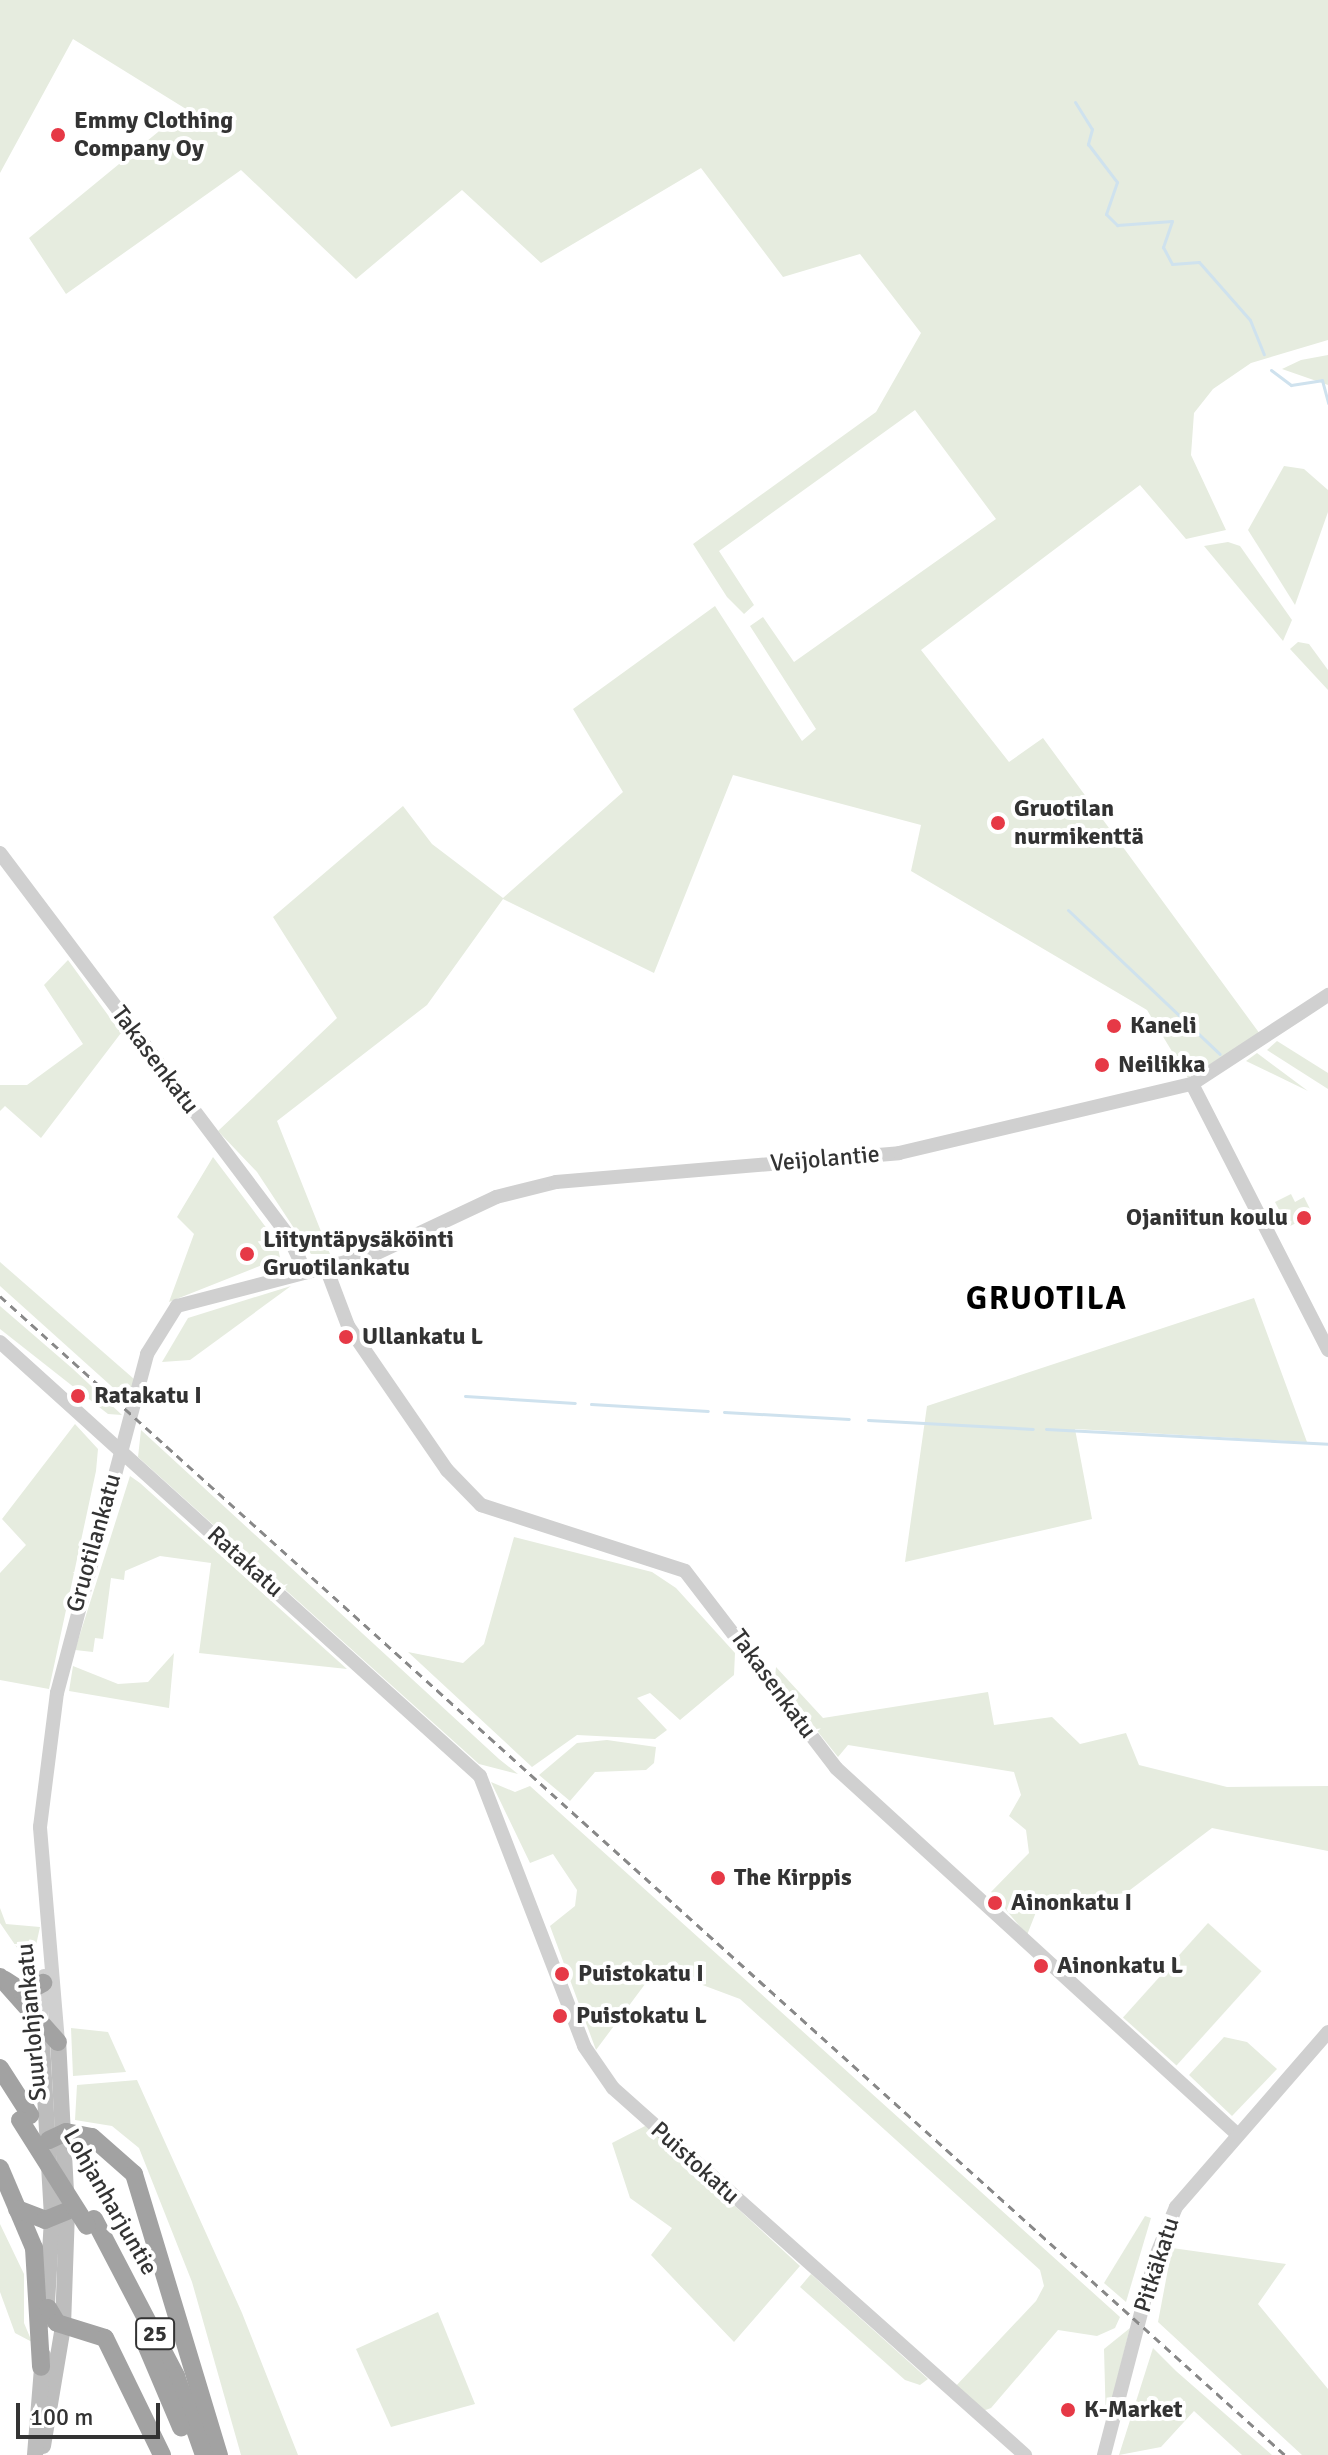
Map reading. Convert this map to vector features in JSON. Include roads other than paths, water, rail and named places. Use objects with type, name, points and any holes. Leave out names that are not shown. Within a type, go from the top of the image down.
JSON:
[{"type":"highway","points":[[0,1976],[25,1993],[43,1983]]},
{"type":"highway","points":[[0,1976],[58,2042]]},
{"type":"highway","name":"Lohjanharjuntie","points":[[0,2068],[25,2117],[90,2223],[176,2376],[204,2455]]},
{"type":"highway","name":"Lohjanharjuntie","points":[[0,2089],[25,2117]]},
{"type":"highway","points":[[58,2136],[109,2146],[134,2174],[219,2455]]},
{"type":"highway","points":[[0,2168],[37,2264],[41,2367]]},
{"type":"highway","points":[[17,2209],[60,2215]]},
{"type":"highway","name":"Lohjanharjuntie","points":[[90,2223],[191,2455]]},
{"type":"highway","points":[[48,2308],[63,2326],[105,2338],[162,2455]]},
{"type":"main road","name":"Suurlohjankatu","points":[[41,2026],[58,2136]]},
{"type":"main road","name":"Suurlohjankatu","points":[[37,2455],[63,2326],[58,2042]]},
{"type":"main road","name":"Suurlohjankatu","points":[[37,2455],[41,2367],[60,2215]]},
{"type":"street","name":"Takasenkatu","points":[[0,853],[289,1237],[304,1269]]},
{"type":"street","name":"Veijolantie","points":[[304,1269],[405,1244],[496,1197],[556,1182],[899,1153],[1192,1084],[1328,995]]},
{"type":"street","points":[[1192,1084],[1328,1350]]},
{"type":"street","name":"Takasenkatu","points":[[325,1265],[348,1326],[447,1470],[481,1505],[685,1571],[836,1768],[1237,2134]]},
{"type":"street","name":"Gruotilankatu","points":[[48,1924],[40,1827],[47,1761],[70,1630],[147,1354],[167,1315],[189,1298],[304,1269]]},
{"type":"street","name":"Ratakatu","points":[[0,1342],[486,1786]]},
{"type":"street","name":"Puistokatu","points":[[486,1786],[584,2046],[613,2088],[1025,2455]]},
{"type":"street","name":"Suurlohjankatu","points":[[41,2026],[48,1924]]},
{"type":"street","name":"Suurlohjankatu","points":[[48,1924],[58,2042]]},
{"type":"street","name":"Pitkäkatu","points":[[1104,2455],[1166,2231],[1176,2207],[1328,2032]]},
{"type":"waterway","points":[[1075,102],[1092,129],[1088,144],[1117,182],[1106,214],[1117,225],[1172,221],[1163,247],[1172,264],[1199,262],[1250,320],[1264,354]]},
{"type":"waterway","points":[[1271,370],[1291,385],[1322,380],[1328,403]]},
{"type":"waterway","points":[[1068,910],[1220,1054]]},
{"type":"waterway","points":[[465,1396],[575,1403]]},
{"type":"waterway","points":[[591,1404],[708,1411]]},
{"type":"waterway","points":[[724,1412],[849,1419]]},
{"type":"waterway","points":[[868,1420],[1033,1429]]},
{"type":"waterway","points":[[1046,1429],[1328,1444]]},
{"type":"railway","points":[[0,1296],[1285,2455]]},
{"type":"place","name":"Emmy Clothing Company Oy","points":[[58,135]]},
{"type":"place","name":"Gruotilan nurmikenttä","points":[[998,823]]},
{"type":"place","name":"Kaneli","points":[[1114,1026]]},
{"type":"place","name":"Neilikka","points":[[1102,1065]]},
{"type":"place","name":"Ojaniitun koulu","points":[[1304,1218]]},
{"type":"place","name":"Liityntäpysäköinti Gruotilankatu","points":[[247,1254]]},
{"type":"place","name":"Ullankatu L","points":[[346,1337]]},
{"type":"place","name":"Ratakatu I","points":[[78,1396]]},
{"type":"place","name":"The Kirppis","points":[[718,1878]]},
{"type":"place","name":"Ainonkatu I","points":[[995,1903]]},
{"type":"place","name":"Ainonkatu L","points":[[1041,1966]]},
{"type":"place","name":"Puistokatu I","points":[[562,1974]]},
{"type":"place","name":"Puistokatu L","points":[[560,2016]]},
{"type":"place","name":"K-Market","points":[[1068,2410]]},
{"type":"district","name":"GRUOTILA","points":[[1047,1299]]}]
